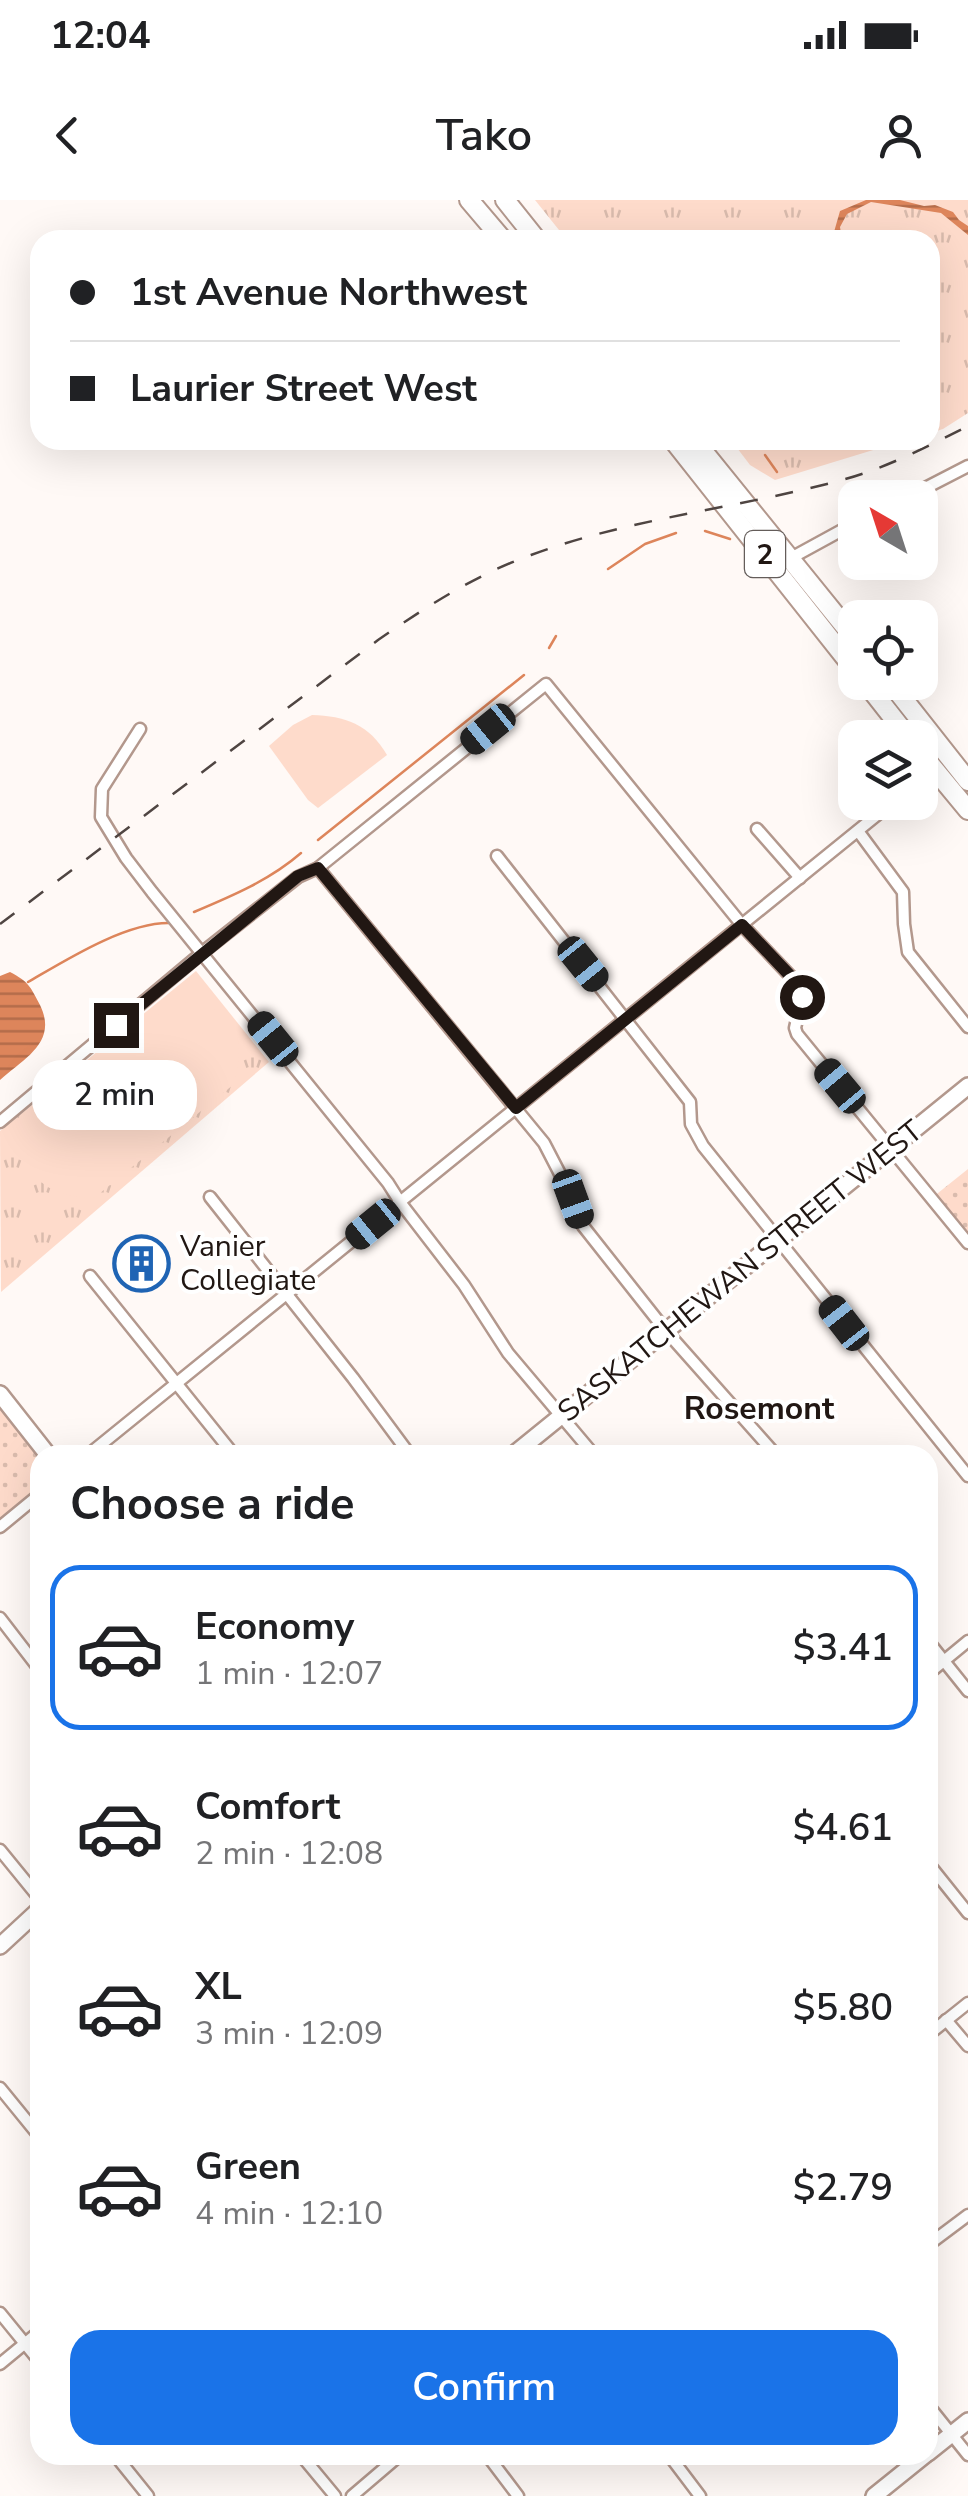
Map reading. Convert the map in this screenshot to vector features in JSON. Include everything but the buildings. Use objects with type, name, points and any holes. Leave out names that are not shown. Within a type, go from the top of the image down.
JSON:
[{"type":"main road","points":[[469,200],[494,230]]},
{"type":"main road","points":[[505,200],[528,230]]},
{"type":"main road","name":"2","points":[[681,450],[838,649]]},
{"type":"main road","name":"2","points":[[702,450],[838,617]]},
{"type":"main road","points":[[879,700],[894,720]]},
{"type":"main road","points":[[904,700],[968,781]]},
{"type":"main road","points":[[938,779],[968,810]]},
{"type":"street","points":[[938,481],[968,466]]},
{"type":"street","points":[[791,558],[838,532]]},
{"type":"street","points":[[0,1122],[203,952],[298,876],[318,868],[546,684],[742,925],[797,983],[802,997],[797,1034],[968,1242]]},
{"type":"street","points":[[140,729],[102,789],[101,817],[126,858],[388,1183],[508,1352],[586,1445]]},
{"type":"street","points":[[938,766],[950,757]]},
{"type":"street","points":[[100,1445],[871,820]]},
{"type":"street","points":[[757,829],[800,878]]},
{"type":"street","points":[[858,831],[903,892],[908,952],[968,1027]]},
{"type":"street","points":[[497,856],[690,1102],[691,1124],[703,1146],[968,1476]]},
{"type":"street","points":[[318,868],[544,1143],[583,1226],[666,1330],[767,1445]]},
{"type":"street","name":"SASKATCHEWAN STREET WEST","points":[[524,1445],[968,1086]]},
{"type":"street","points":[[210,1197],[402,1445]]},
{"type":"street","points":[[90,1276],[226,1445]]},
{"type":"street","points":[[0,1394],[40,1445]]},
{"type":"street","points":[[0,1527],[30,1502]]},
{"type":"street","points":[[0,1618],[30,1657]]},
{"type":"street","points":[[938,1666],[968,1642]]},
{"type":"street","points":[[938,1653],[968,1690]]},
{"type":"street","points":[[0,1850],[30,1887]]},
{"type":"street","points":[[938,1876],[968,1913]]},
{"type":"street","points":[[0,1946],[30,1918]]},
{"type":"street","points":[[938,2027],[968,2002]]},
{"type":"street","points":[[946,2020],[968,2046]]},
{"type":"street","points":[[0,2088],[30,2125]]},
{"type":"street","points":[[938,2238],[968,2214]]},
{"type":"street","points":[[0,2314],[30,2350]]},
{"type":"street","points":[[0,2364],[30,2340]]},
{"type":"street","points":[[938,2418],[968,2455]]},
{"type":"street","points":[[938,2444],[968,2421]]},
{"type":"street","points":[[123,2465],[148,2496]]},
{"type":"street","points":[[309,2465],[334,2496]]},
{"type":"street","points":[[352,2496],[388,2465]]},
{"type":"street","points":[[495,2465],[518,2496]]},
{"type":"street","points":[[677,2465],[700,2496]]},
{"type":"street","points":[[874,2496],[912,2465]]},
{"type":"green space","points":[[535,200],[968,200],[968,413],[940,430],[940,230],[559,230]]},
{"type":"green space","points":[[739,450],[873,450],[775,480],[750,465]]},
{"type":"green space","points":[[312,715],[355,724],[372,736],[387,755],[318,808],[269,746]]},
{"type":"green space","points":[[196,971],[269,1062],[1,1292],[0,1131]]},
{"type":"green space","points":[[185,1002],[217,1010],[234,1028],[239,1054],[233,1085],[94,1198],[46,1186],[28,1161],[27,1141],[37,1113],[167,1008]]},
{"type":"green space","points":[[968,1169],[968,1239],[933,1197]]},
{"type":"green space","points":[[0,1404],[32,1445],[30,1497],[0,1521]]},
{"type":"shaded area","points":[[866,200],[935,205],[953,212],[968,226],[968,235],[941,213],[871,202],[847,214],[840,230],[835,230],[840,211]]},
{"type":"shaded area","points":[[10,972],[31,989],[40,1005],[45,1029],[36,1048],[0,1080],[0,976]]},
{"type":"waterway","points":[[765,455],[777,472]]},
{"type":"waterway","points":[[705,531],[730,539]]},
{"type":"waterway","points":[[608,569],[645,544],[676,533]]},
{"type":"waterway","points":[[549,648],[556,636]]},
{"type":"waterway","points":[[318,840],[524,675]]},
{"type":"waterway","points":[[194,912],[264,879],[301,853]]},
{"type":"waterway","points":[[28,982],[116,935],[170,923]]},
{"type":"railway","points":[[940,440],[968,426]]},
{"type":"railway","points":[[0,924],[378,640],[471,582],[569,542],[803,490],[858,475],[918,450]]},
{"type":"place","name":"Vanier Collegiate","points":[[141,1263]]},
{"type":"district","name":"Rosemont","points":[[759,1408]]},
{"type":"route","points":[[116,1025],[298,876],[318,868],[516,1108],[742,925],[797,983],[802,997]]}]
